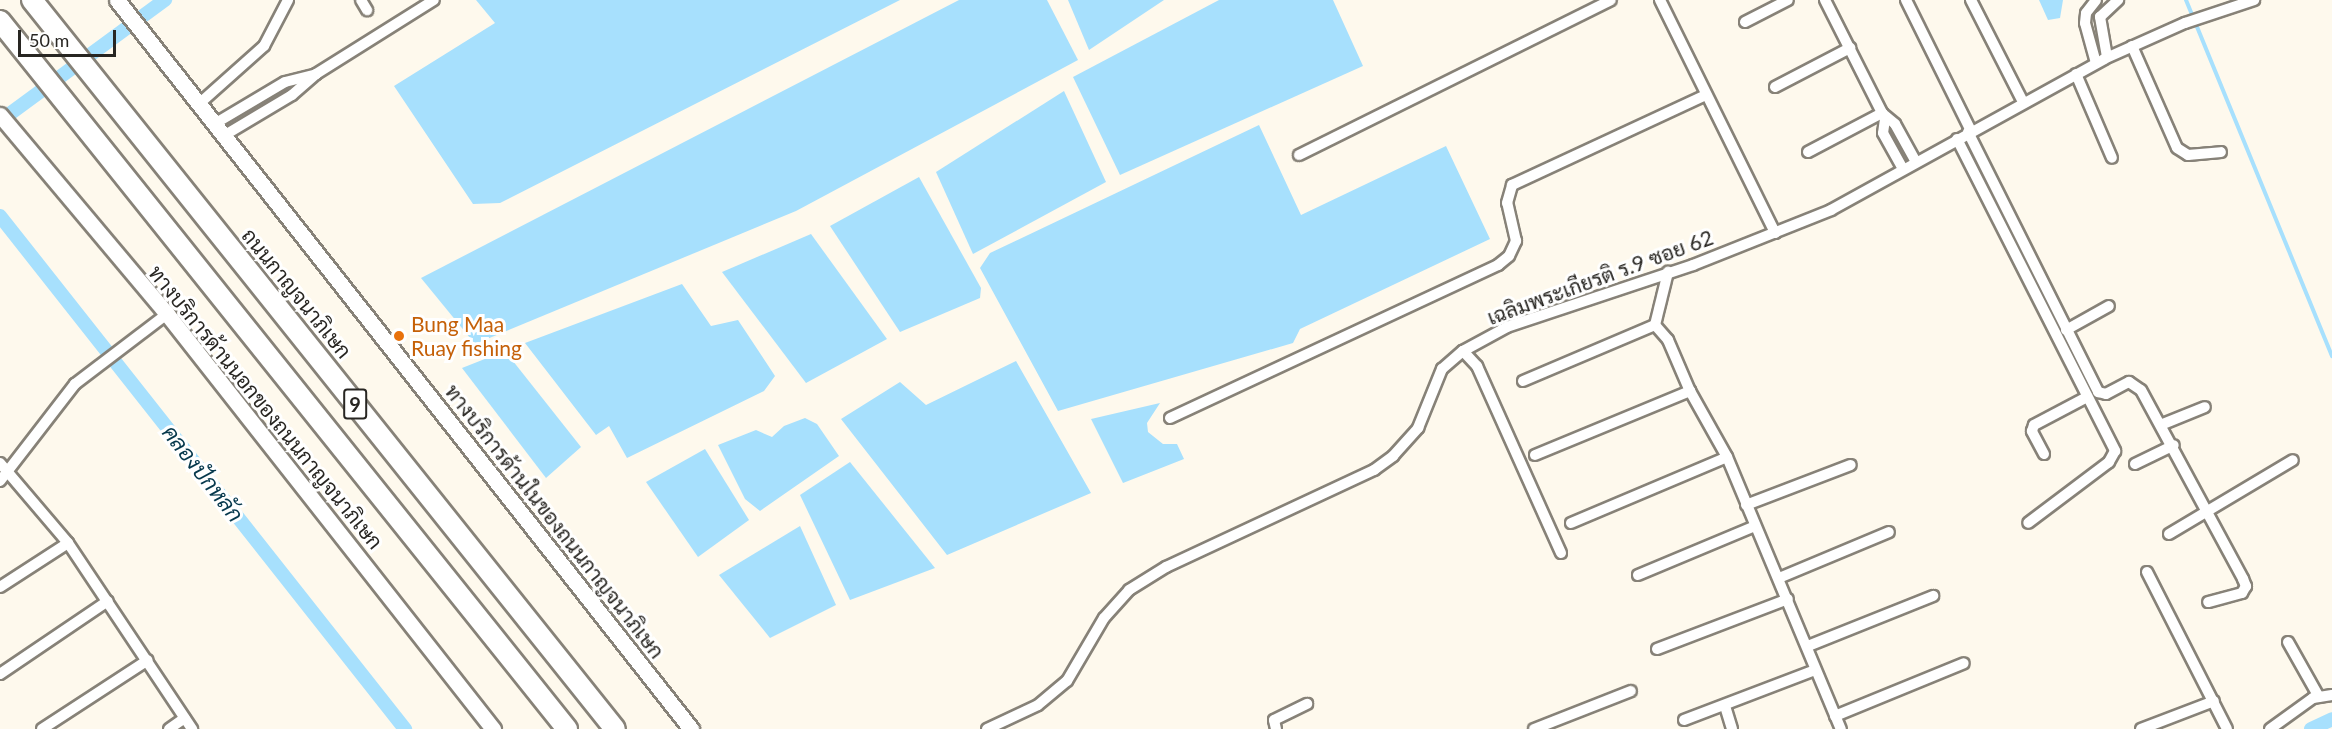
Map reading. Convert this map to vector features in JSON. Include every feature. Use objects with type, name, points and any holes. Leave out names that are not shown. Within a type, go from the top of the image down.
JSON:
[{"type":"highway","name":"ถนนกาญจนาภิเษก","points":[[32,0],[615,729]]},
{"type":"highway","name":"9","points":[[0,21],[567,729]]},
{"type":"main road","name":"ทางบริการด้านในของถนนกาญจนาภิเษก","points":[[117,0],[691,729]]},
{"type":"main road","name":"ทางบริการด้านนอกของถนนกาญจนาภิเษก","points":[[0,115],[167,314],[493,729]]},
{"type":"street","points":[[200,104],[264,46],[288,0]]},
{"type":"street","points":[[361,0],[367,10]]},
{"type":"street","points":[[220,129],[285,82],[316,74],[434,0]]},
{"type":"street","points":[[1299,155],[1611,0]]},
{"type":"street","points":[[1660,0],[1775,233]]},
{"type":"street","points":[[1745,22],[1788,0]]},
{"type":"street","points":[[1825,0],[1884,116],[1895,124],[1916,162]]},
{"type":"street","points":[[1906,0],[2098,392],[2106,394],[2133,383],[2163,424],[2246,586],[2242,593],[2208,602]]},
{"type":"street","points":[[1971,0],[2023,102]]},
{"type":"street","points":[[2096,0],[2086,13],[2085,23],[2096,63]]},
{"type":"street","points":[[2107,57],[2100,17],[2118,0]]},
{"type":"street","name":"เฉลิมพระเกียรติ ร.9 ซอย 62","points":[[987,729],[1038,705],[1068,681],[1104,618],[1129,590],[1166,567],[1374,470],[1393,456],[1418,428],[1442,369],[1462,351],[1507,327],[1668,272],[1775,233],[1830,210],[2107,57],[2185,23],[2254,0]]},
{"type":"street","points":[[2132,46],[2177,148],[2188,155],[2221,152]]},
{"type":"street","points":[[1775,87],[1850,48]]},
{"type":"street","points":[[2076,74],[2112,158]]},
{"type":"street","points":[[1170,418],[1498,266],[1509,256],[1516,241],[1507,203],[1512,185],[1706,95]]},
{"type":"street","points":[[1808,152],[1884,116]]},
{"type":"street","points":[[1884,116],[1883,133],[1903,169]]},
{"type":"street","points":[[1957,139],[2115,451],[2114,457],[2028,523]]},
{"type":"street","points":[[1655,325],[1668,272]]},
{"type":"street","points":[[2066,330],[2109,306]]},
{"type":"street","points":[[4,478],[61,398],[124,345],[167,314]]},
{"type":"street","points":[[1523,381],[1655,325]]},
{"type":"street","points":[[1655,325],[1668,340],[1690,391],[1727,457],[1808,646],[1815,670],[1840,729]]},
{"type":"street","points":[[1462,351],[1477,366],[1561,553]]},
{"type":"street","points":[[1535,455],[1690,391]]},
{"type":"street","points":[[2044,454],[2032,431],[2034,425],[2087,397]]},
{"type":"street","points":[[2163,424],[2205,407]]},
{"type":"street","points":[[2135,464],[2174,445]]},
{"type":"street","points":[[1571,523],[1727,457]]},
{"type":"street","points":[[2169,534],[2293,460]]},
{"type":"street","points":[[0,463],[4,478],[68,543],[192,729]]},
{"type":"street","points":[[1746,505],[1851,465]]},
{"type":"street","points":[[1638,575],[1755,526]]},
{"type":"street","points":[[1779,578],[1889,532]]},
{"type":"street","points":[[0,587],[68,543]]},
{"type":"street","points":[[2147,572],[2227,729]]},
{"type":"street","points":[[1808,646],[1933,596]]},
{"type":"street","points":[[1657,649],[1788,599]]},
{"type":"street","points":[[0,674],[108,601]]},
{"type":"street","points":[[2288,642],[2319,697]]},
{"type":"street","points":[[42,729],[148,660]]},
{"type":"street","points":[[1835,716],[1964,663]]},
{"type":"street","points":[[1684,720],[1815,670]]},
{"type":"street","points":[[1534,729],[1631,691]]},
{"type":"street","points":[[2270,729],[2302,703],[2332,695]]},
{"type":"street","points":[[2140,729],[2214,701]]},
{"type":"street","points":[[1276,729],[1274,720],[1307,704]]},
{"type":"street","points":[[1725,706],[1732,729]]},
{"type":"street","points":[[170,729],[185,718]]},
{"type":"water","points":[[476,0],[900,0],[500,203],[473,204],[394,86],[495,23]]},
{"type":"water","points":[[959,0],[1047,0],[1078,60],[796,211],[475,344],[421,278]]},
{"type":"water","points":[[1068,0],[1164,0],[1089,50]]},
{"type":"water","points":[[1219,0],[1333,0],[1363,66],[1120,175],[1073,77]]},
{"type":"water","points":[[2039,0],[2063,0],[2060,18],[2048,20]]},
{"type":"water","points":[[1064,91],[1106,182],[973,254],[936,172]]},
{"type":"water","points":[[1259,125],[1301,215],[1446,146],[1490,239],[1300,329],[1293,343],[1058,411],[980,268],[990,253]]},
{"type":"water","points":[[919,177],[981,288],[980,298],[900,332],[830,226]]},
{"type":"water","points":[[811,234],[887,339],[806,383],[722,272]]},
{"type":"water","points":[[682,284],[711,326],[738,320],[775,376],[764,391],[627,458],[609,426],[596,435],[525,343]]},
{"type":"water","points":[[505,351],[581,447],[546,478],[462,368]]},
{"type":"water","points":[[1016,361],[1091,493],[947,555],[841,419],[900,382],[926,405]]},
{"type":"water","points":[[1160,403],[1147,423],[1148,432],[1163,444],[1177,444],[1184,459],[1123,483],[1091,419]]},
{"type":"water","points":[[805,418],[817,424],[839,456],[760,511],[745,499],[718,445],[756,430],[772,437],[784,426]]},
{"type":"water","points":[[705,449],[749,520],[698,557],[646,482]]},
{"type":"water","points":[[850,462],[935,568],[850,600],[800,495]]},
{"type":"water","points":[[800,526],[836,605],[770,638],[719,575]]},
{"type":"waterway","name":"คลองปักหลัก","points":[[0,121],[165,0]]},
{"type":"waterway","points":[[2186,0],[2332,356]]},
{"type":"waterway","name":"คลองปักหลัก","points":[[0,216],[405,729]]},
{"type":"waterway","points":[[2311,729],[2332,719]]},
{"type":"place","name":"Bung Maa Ruay fishing","points":[[399,336]]}]
